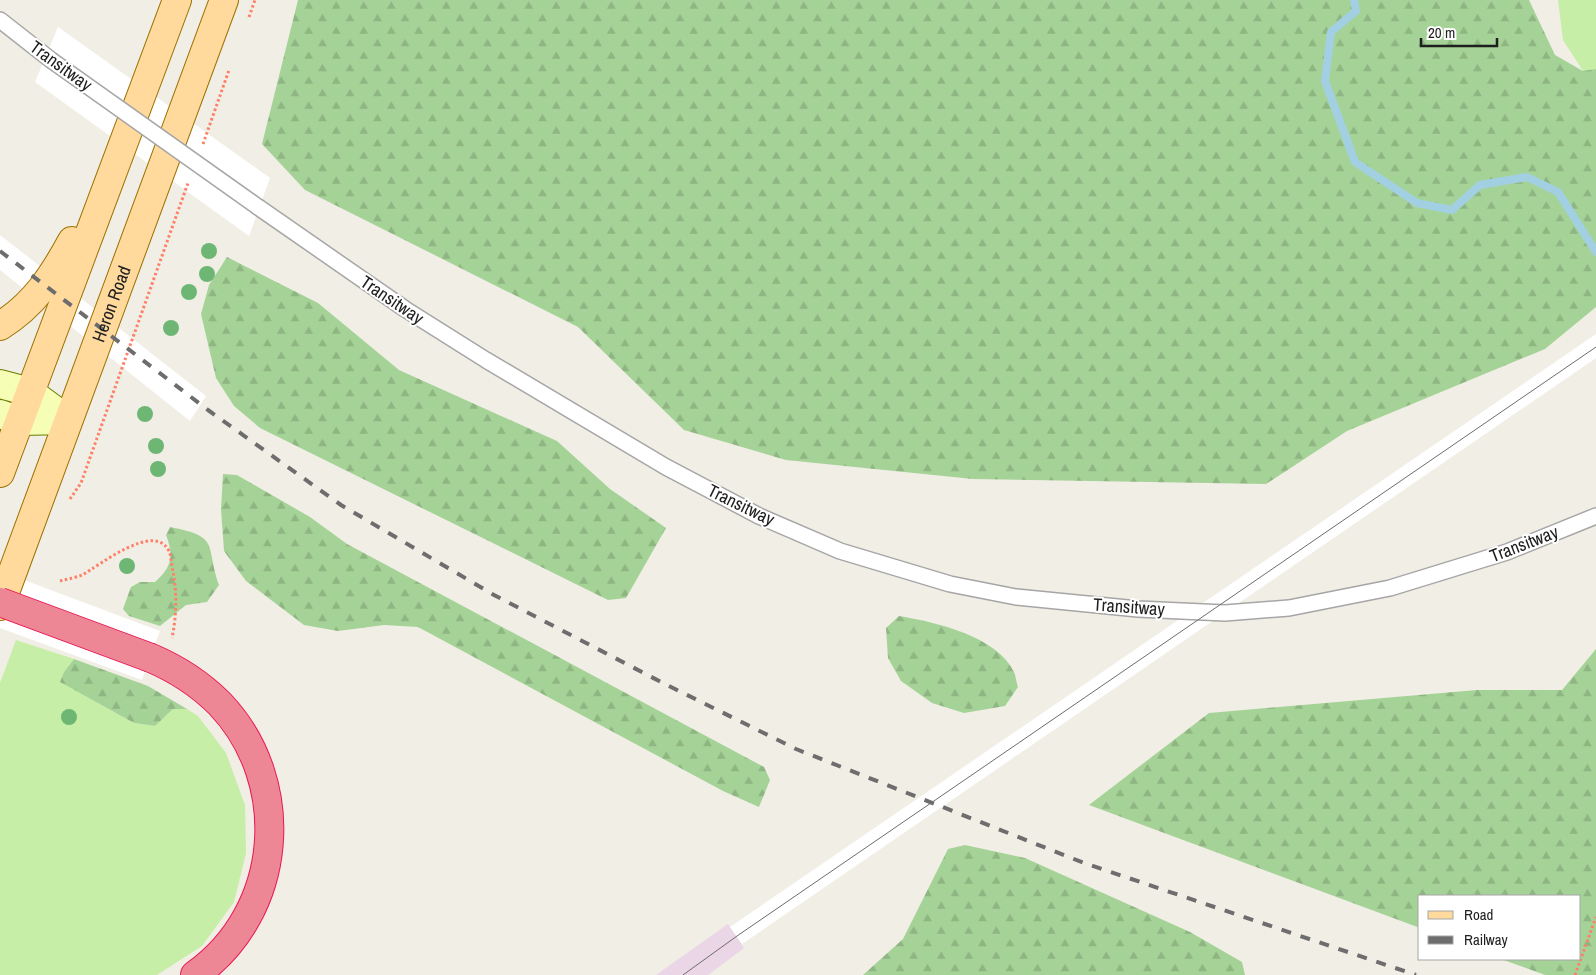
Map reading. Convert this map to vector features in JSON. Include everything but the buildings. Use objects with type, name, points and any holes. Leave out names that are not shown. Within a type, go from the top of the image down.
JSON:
[{"type":"highway","points":[[0,604],[160,652],[176,669],[220,704],[251,748],[262,772],[268,800],[271,829],[269,857],[262,886],[251,913],[235,935],[220,954],[196,975]]},
{"type":"main road","points":[[0,473],[10,417],[30,392],[177,0]]},
{"type":"main road","name":"Heron Road","points":[[0,604],[224,0]]},
{"type":"main road","points":[[0,326],[20,312],[37,296],[56,271],[116,159]]},
{"type":"main road","points":[[0,384],[30,392],[68,420]]},
{"type":"main road","points":[[10,417],[68,420]]},
{"type":"lane","name":"Transitway","points":[[0,20],[50,60],[258,207],[406,309],[486,360],[666,467],[759,516],[840,551],[950,584],[1016,597],[1138,609],[1225,613],[1289,608],[1390,588],[1507,552],[1596,516]]},
{"type":"path","points":[[246,24],[255,0]]},
{"type":"path","points":[[201,148],[230,67]]},
{"type":"path","points":[[68,501],[81,483],[191,175]]},
{"type":"path","points":[[60,581],[80,576],[139,542],[155,541],[163,544],[169,551],[175,580],[176,617],[160,652]]},
{"type":"path","points":[[1581,958],[1596,917]]},
{"type":"path","points":[[1575,975],[1580,960]]},
{"type":"shaded area","points":[[728,924],[744,948],[708,975],[656,975]]},
{"type":"green space","points":[[298,0],[1529,0],[1555,55],[1583,71],[1596,69],[1596,307],[1545,349],[1347,431],[1266,484],[973,479],[786,460],[684,430],[578,327],[305,190],[262,144]]},
{"type":"green space","points":[[1558,0],[1596,0],[1596,72],[1583,71],[1563,40]]},
{"type":"green space","points":[[227,257],[318,303],[399,370],[557,441],[610,489],[666,528],[626,598],[608,600],[260,428],[234,406],[216,378],[201,314],[209,285]]},
{"type":"green space","points":[[223,474],[237,475],[310,517],[347,544],[764,767],[770,780],[759,807],[723,791],[418,627],[384,625],[338,631],[304,625],[246,581],[224,551],[221,509]]},
{"type":"green space","points":[[170,527],[186,531],[204,539],[211,551],[219,585],[207,602],[186,605],[160,626],[129,616],[123,609],[131,587],[140,582],[155,582],[161,577],[168,566],[171,555],[166,535]]},
{"type":"green space","points":[[899,616],[947,627],[980,640],[994,649],[1006,660],[1014,672],[1018,687],[1005,706],[964,713],[932,703],[901,681],[888,658],[886,628]]},
{"type":"green space","points":[[16,640],[74,659],[64,672],[61,682],[134,723],[155,726],[173,709],[187,709],[198,716],[226,753],[245,805],[246,853],[234,902],[202,946],[157,975],[0,975],[0,683]]},
{"type":"green space","points":[[1596,649],[1596,975],[1545,975],[1504,960],[1581,960],[1581,895],[1418,895],[1418,927],[1089,805],[1209,713],[1477,690],[1562,690]]},
{"type":"green space","points":[[74,659],[148,686],[187,709],[173,709],[155,726],[134,723],[60,682],[64,672]]},
{"type":"green space","points":[[965,845],[1025,858],[1190,932],[1242,962],[1245,975],[863,975],[903,939],[948,849]]},
{"type":"pier","points":[[58,27],[270,178],[249,236],[35,82]]},
{"type":"pier","points":[[0,235],[206,396],[190,421],[0,270]]},
{"type":"pier","points":[[1596,334],[1596,358],[742,944],[730,927]]},
{"type":"pier","points":[[0,571],[160,631],[142,680],[0,628]]},
{"type":"waterway","points":[[1354,0],[1356,11],[1331,32],[1325,81],[1355,162],[1417,203],[1452,210],[1480,185],[1527,177],[1558,192],[1596,252]]},
{"type":"tram line","points":[[683,975],[737,936],[1596,347]]},
{"type":"railway","points":[[0,251],[208,410],[341,505],[494,595],[663,683],[796,749],[1084,863],[1416,975]]}]
